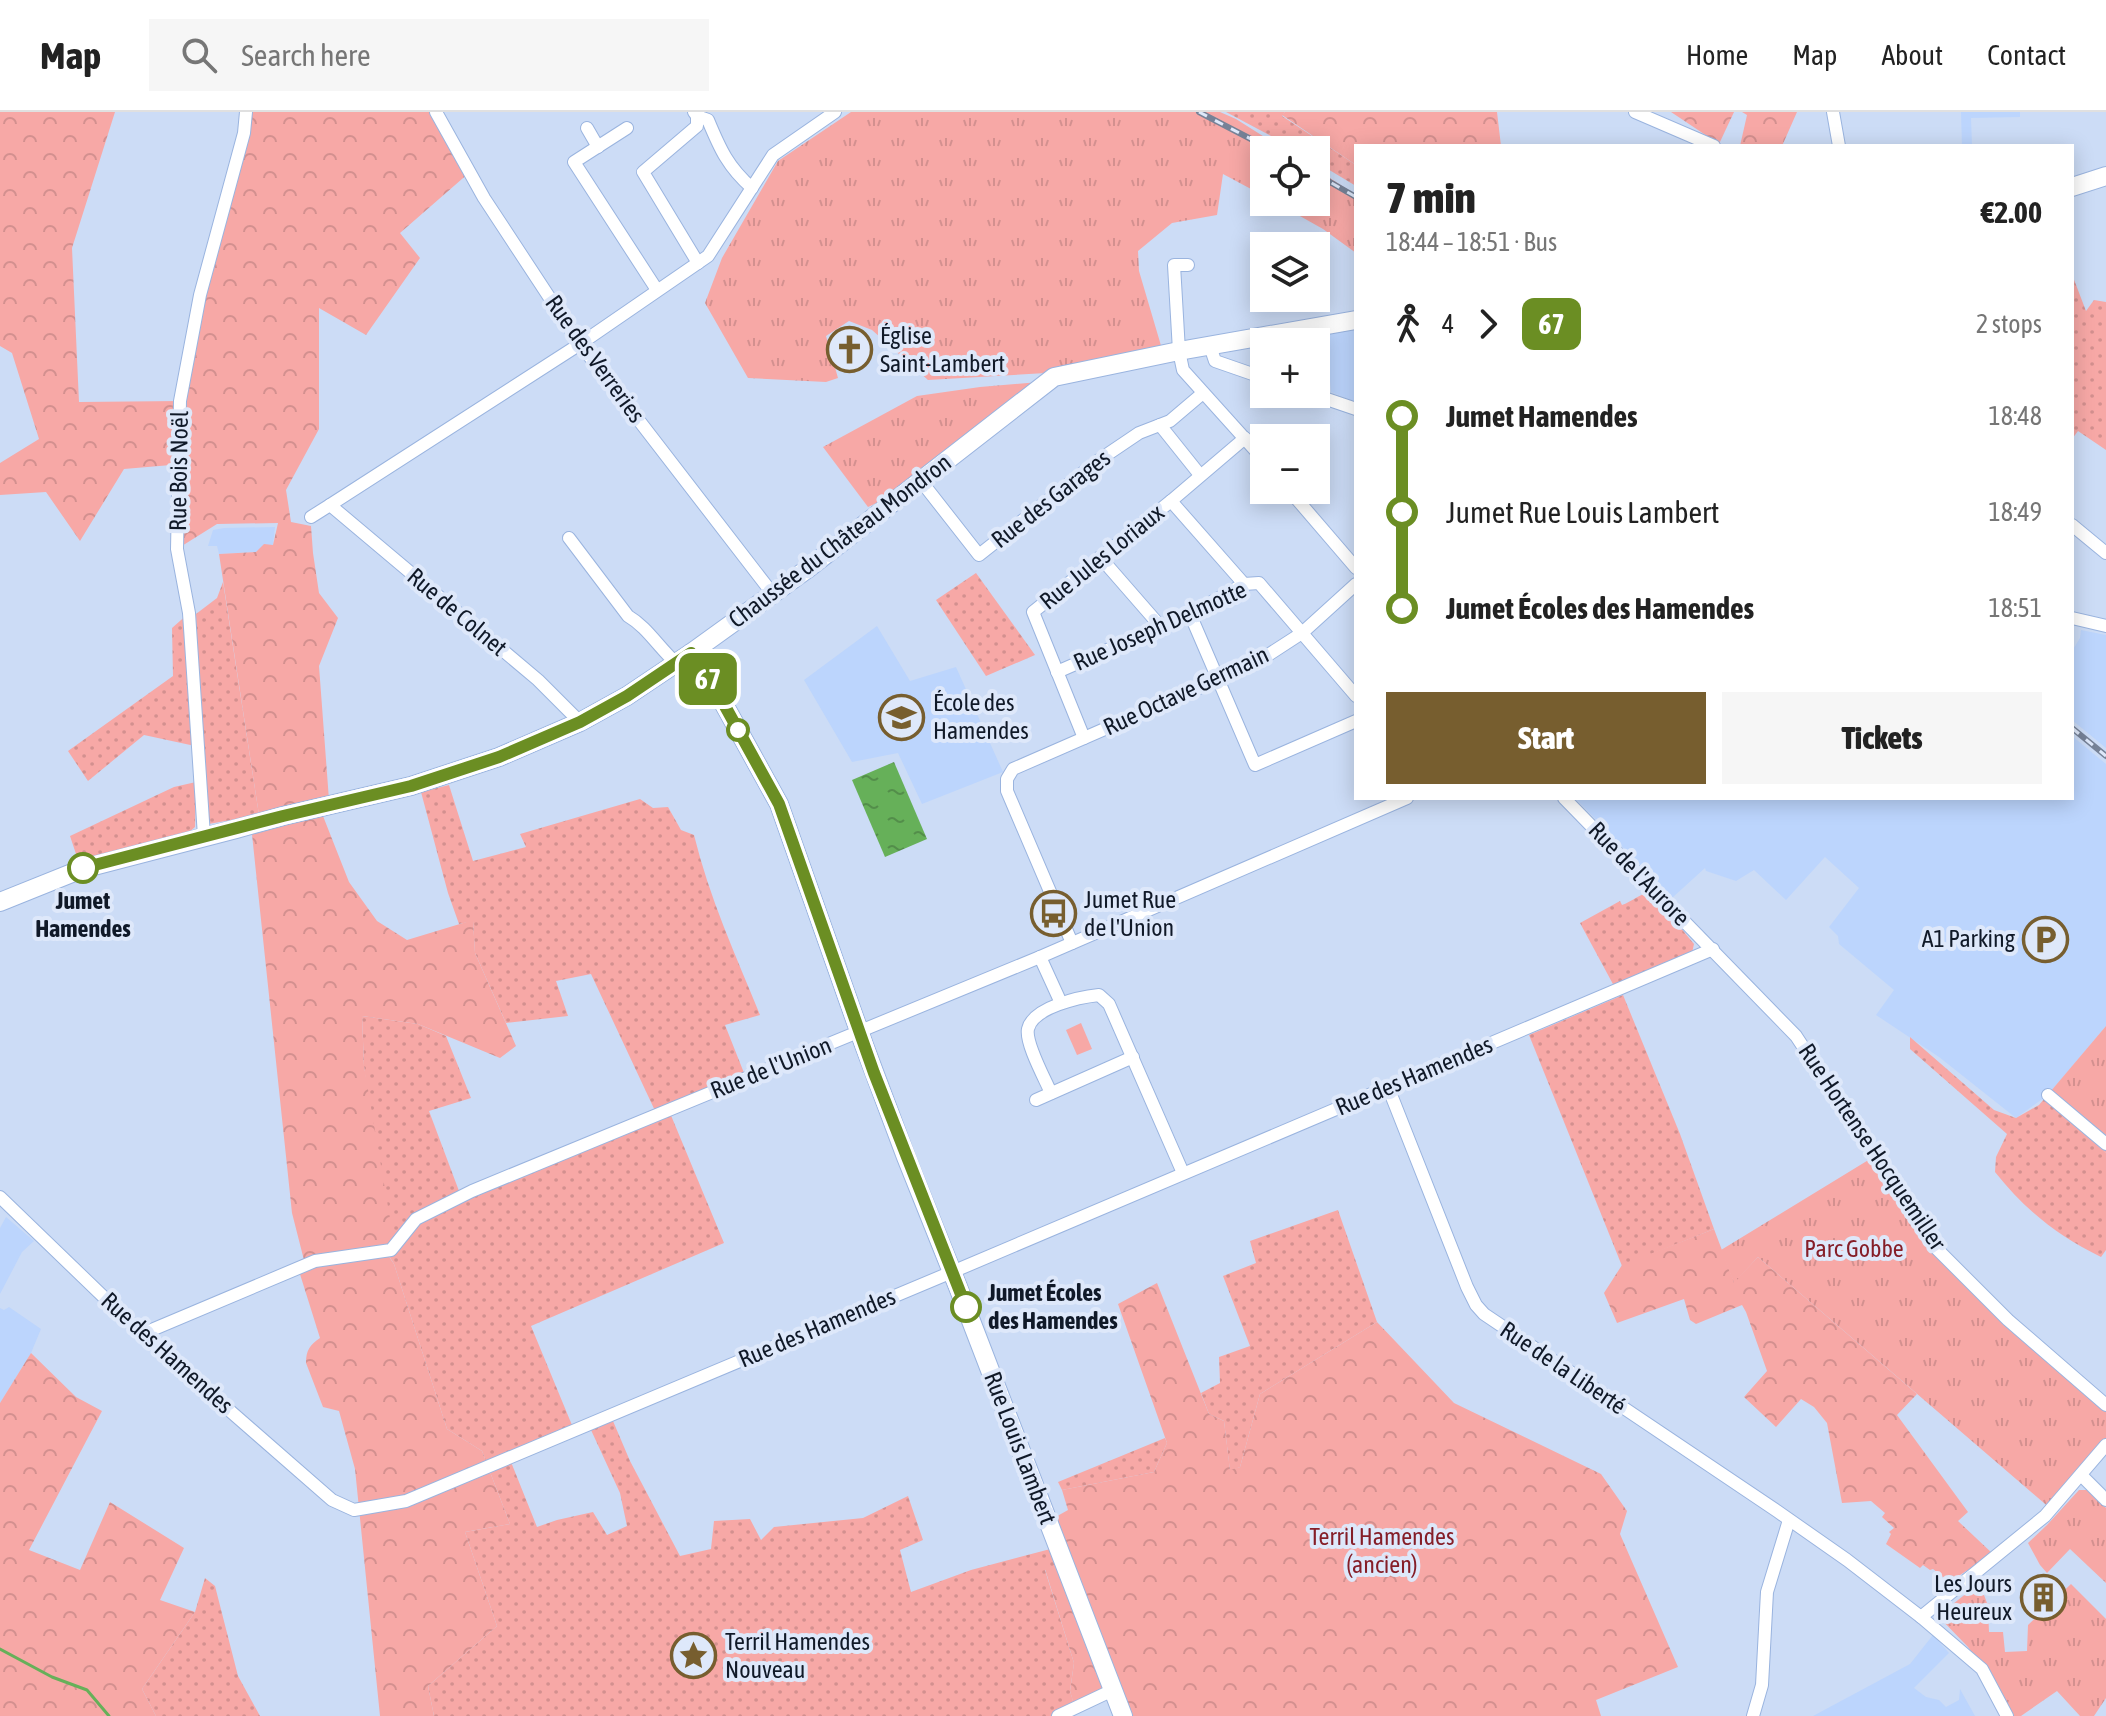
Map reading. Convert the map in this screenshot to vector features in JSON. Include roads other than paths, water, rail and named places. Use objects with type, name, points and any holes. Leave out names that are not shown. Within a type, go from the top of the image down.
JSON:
[{"type":"main road","points":[[2074,186],[2106,176]]},
{"type":"main road","name":"Chaussée du Château Mondron","points":[[0,902],[82,869],[411,786],[499,757],[580,722],[627,696],[684,658],[806,570],[1054,377],[1354,320]]},
{"type":"main road","name":"Rue Louis Lambert","points":[[684,658],[715,688],[779,804],[859,1033],[1123,1716]]},
{"type":"street","name":"Rue Bois Noël","points":[[204,836],[189,613],[177,549],[180,401],[200,295],[244,133],[246,112]]},
{"type":"street","name":"Rue des Verreries","points":[[436,112],[484,198],[580,344],[772,593]]},
{"type":"street","points":[[311,517],[580,344],[708,256],[773,155],[835,112]]},
{"type":"street","points":[[1635,112],[1709,144]]},
{"type":"street","points":[[1833,112],[1839,144]]},
{"type":"street","points":[[696,113],[708,120],[734,173],[752,188]]},
{"type":"street","points":[[696,113],[697,126],[643,172],[698,263]]},
{"type":"street","points":[[587,128],[598,147]]},
{"type":"street","points":[[627,128],[574,162],[657,290]]},
{"type":"street","points":[[1188,265],[1174,265],[1183,370],[1250,444]]},
{"type":"street","points":[[1210,346],[1215,361],[1250,373]]},
{"type":"street","name":"Rue des Garages","points":[[921,481],[979,555],[1099,460],[1139,433],[1170,421],[1203,393]]},
{"type":"street","points":[[1330,400],[1354,408]]},
{"type":"street","points":[[1160,425],[1200,475]]},
{"type":"street","name":"Rue Jules Loriaux","points":[[1084,738],[1033,612],[1245,438]]},
{"type":"street","points":[[1171,501],[1244,584]]},
{"type":"street","points":[[1301,504],[1354,566]]},
{"type":"street","name":"Rue de Colnet","points":[[330,505],[538,680],[580,722]]},
{"type":"street","points":[[2074,527],[2106,553]]},
{"type":"street","points":[[569,538],[628,616],[637,621],[663,652],[684,658]]},
{"type":"street","points":[[1100,557],[1161,627]]},
{"type":"street","name":"Rue Joseph Delmotte","points":[[1057,672],[1190,614],[1244,584],[1259,583],[1354,694]]},
{"type":"street","name":"Rue Octave Germain","points":[[1072,943],[1007,791],[1007,779],[1013,769],[1265,657],[1302,633],[1354,586]]},
{"type":"street","points":[[1190,614],[1255,765],[1354,722]]},
{"type":"street","points":[[2074,618],[2106,626]]},
{"type":"street","name":"Rue de l'Union","points":[[142,1334],[315,1261],[386,1251],[395,1246],[423,1214],[472,1191],[1040,957],[1402,800]]},
{"type":"street","name":"Rue de l'Aurore","points":[[1566,800],[1713,949]]},
{"type":"street","name":"Rue des Hamendes","points":[[0,1197],[142,1334],[332,1500],[354,1510],[395,1504],[1713,949]]},
{"type":"street","name":"Rue Hortense Hocquemiller","points":[[1713,949],[1796,1036],[1934,1246],[2008,1320],[2106,1405]]},
{"type":"street","points":[[1040,957],[1061,1003]]},
{"type":"street","points":[[1051,1093],[1029,1042],[1028,1029],[1035,1018],[1061,1003],[1099,995],[1109,1004],[1183,1173]]},
{"type":"street","points":[[1036,1100],[1133,1057]]},
{"type":"street","name":"Rue de la Liberté","points":[[1388,1087],[1467,1287],[1484,1314],[1847,1560],[1921,1617]]},
{"type":"street","points":[[2048,1095],[2106,1144]]},
{"type":"street","points":[[2007,1716],[1982,1669],[1921,1617],[2045,1516],[2106,1445]]},
{"type":"street","points":[[2081,1475],[2106,1500]]},
{"type":"street","points":[[1753,1716],[1762,1685],[1767,1592],[1789,1520]]},
{"type":"street","points":[[1058,1716],[1113,1690]]},
{"type":"water","points":[[894,762],[927,839],[885,857],[852,780]]},
{"type":"waterway","points":[[0,1649],[52,1677],[87,1690],[109,1716]]},
{"type":"railway","points":[[1199,112],[1250,139]]},
{"type":"railway","points":[[1330,182],[1354,196]]},
{"type":"railway","points":[[2074,730],[2106,756]]},
{"type":"place","name":"Église Saint-Lambert","points":[[849,350]]},
{"type":"place","name":"École des Hamendes","points":[[902,717]]},
{"type":"place","name":"Jumet Hamendes","points":[[83,868]]},
{"type":"place","name":"Jumet Rue de l'Union","points":[[1053,914]]},
{"type":"place","name":"A1 Parking","points":[[2046,939]]},
{"type":"place","name":"Jumet Écoles des Hamendes","points":[[966,1307]]},
{"type":"place","name":"Les Jours Heureux","points":[[2043,1598]]},
{"type":"place","name":"Terril Hamendes Nouveau","points":[[694,1656]]},
{"type":"park label","name":"Parc Gobbe","points":[[1854,1249]]},
{"type":"park label","name":"Terril Hamendes (ancien)","points":[[1382,1551]]}]
